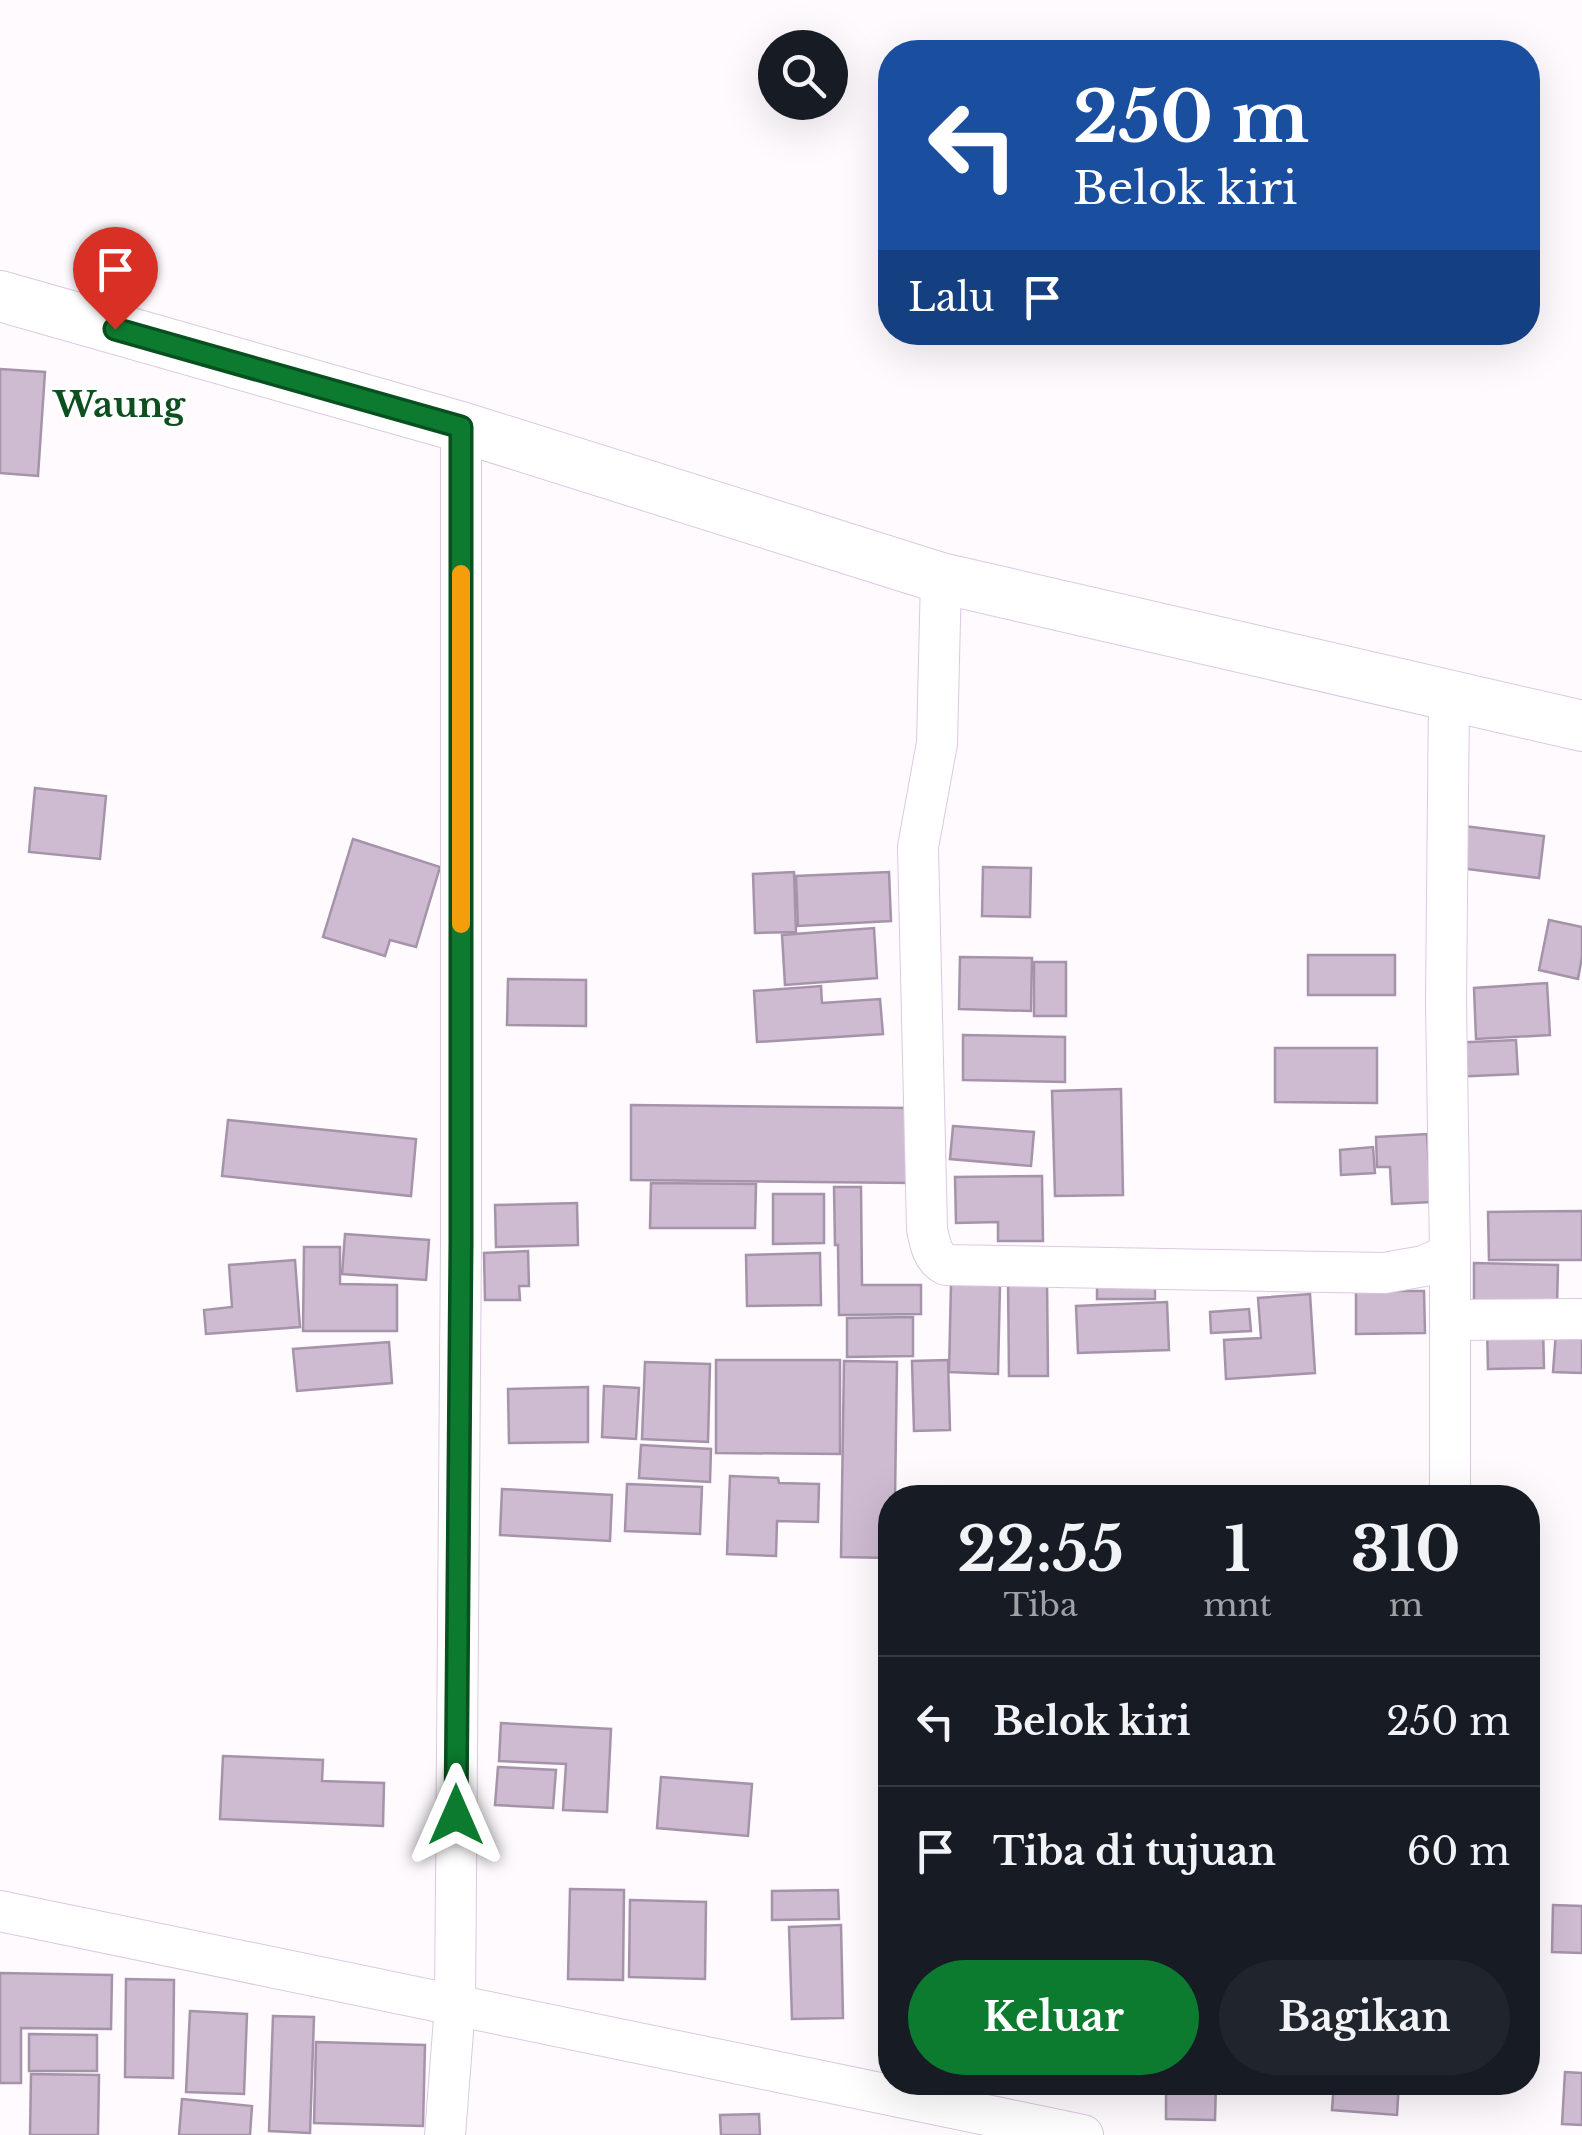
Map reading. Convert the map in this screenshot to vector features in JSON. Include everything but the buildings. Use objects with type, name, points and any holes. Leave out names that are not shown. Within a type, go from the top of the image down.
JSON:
[{"type":"street","points":[[0,296],[461,427],[941,578],[1582,726]]},
{"type":"street","points":[[445,2135],[455,2006],[461,1242],[461,427]]},
{"type":"street","points":[[941,578],[937,743],[918,847],[927,1229],[937,1258],[946,1264],[1384,1273],[1424,1266],[1450,1254]]},
{"type":"street","points":[[1449,695],[1446,1001],[1450,1485]]},
{"type":"street","points":[[1450,1320],[1582,1319]]},
{"type":"street","points":[[0,1912],[878,2093]]},
{"type":"street","points":[[888,2095],[1083,2135]]},
{"type":"slow traffic","points":[[461,574],[461,924]]},
{"type":"district","name":"Waung","points":[[119,404]]},
{"type":"route","points":[[115,329],[461,427],[456,1815]]}]
